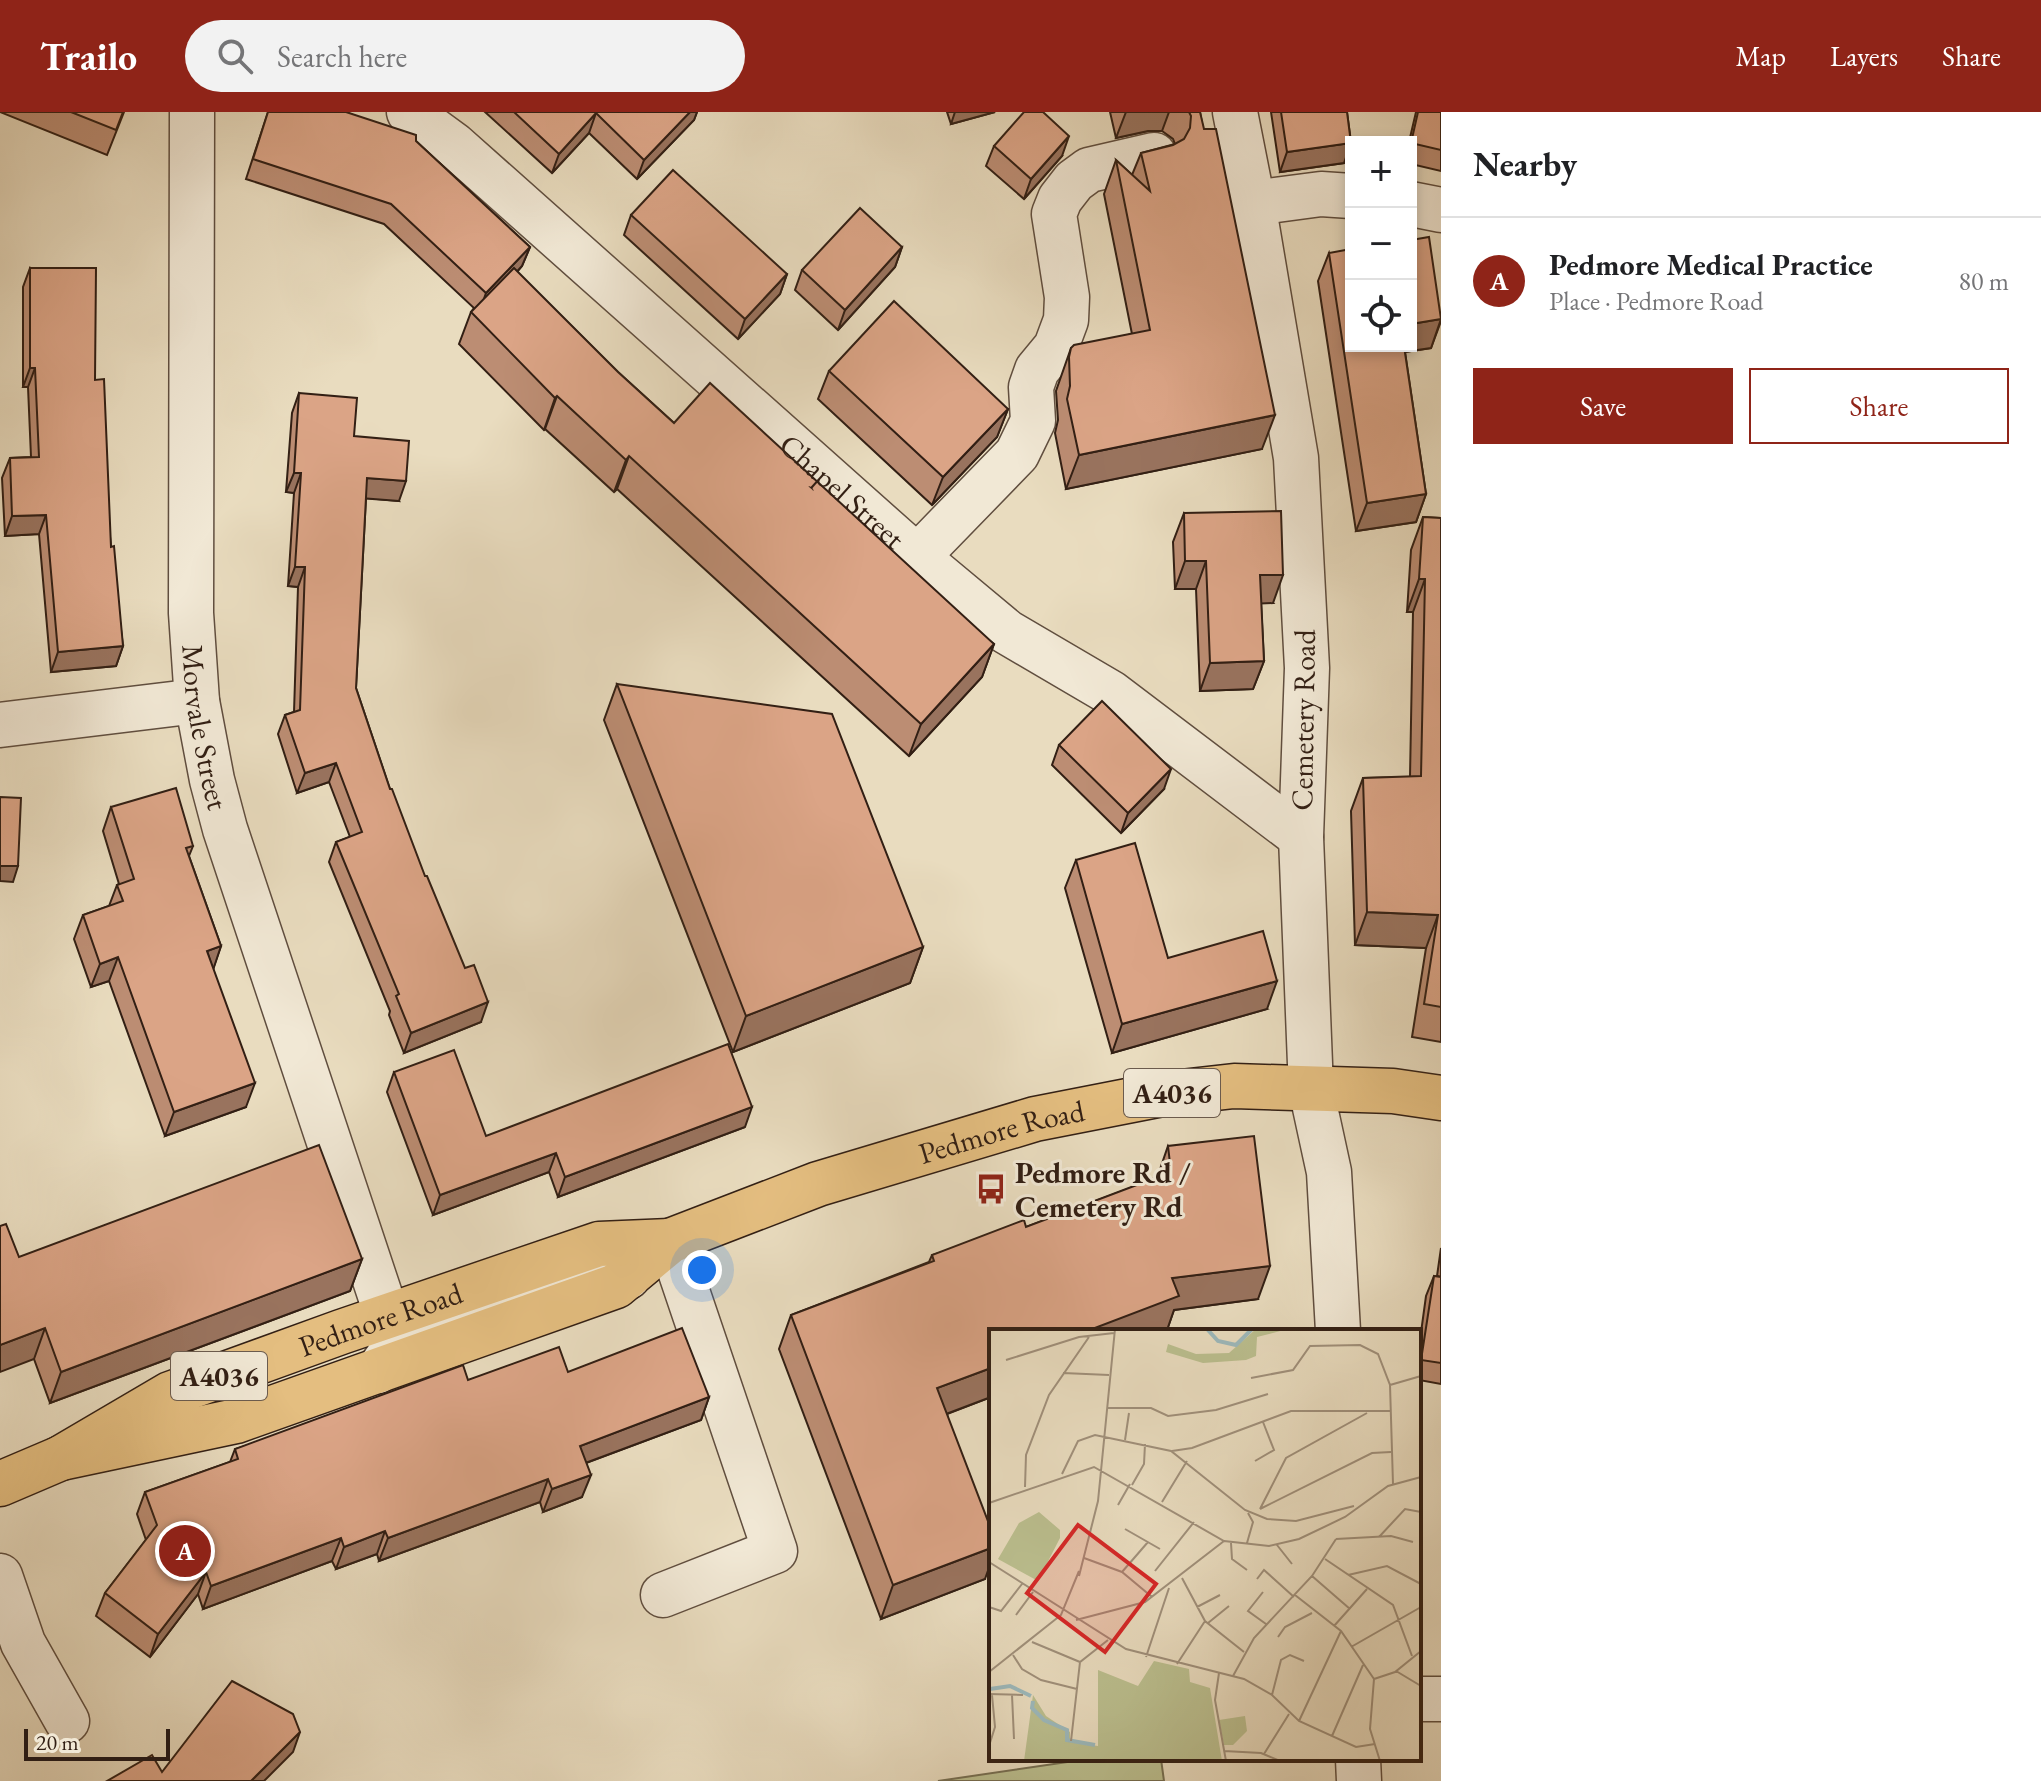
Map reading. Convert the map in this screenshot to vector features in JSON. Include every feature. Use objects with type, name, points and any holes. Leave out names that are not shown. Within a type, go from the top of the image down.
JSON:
[{"type":"highway","name":"Pedmore Road","points":[[0,1484],[61,1458],[170,1394],[387,1316],[599,1244],[670,1241],[818,1184],[1035,1119],[1163,1094],[1234,1086],[1393,1091],[1441,1098]]},
{"type":"highway","name":"Pedmore Road","points":[[61,1458],[236,1421],[378,1371],[616,1286],[670,1241]]},
{"type":"street","name":"Morvale Street","points":[[192,112],[191,613],[197,701],[225,829],[387,1316],[392,1351],[378,1371]]},
{"type":"street","name":"Chapel Street","points":[[409,112],[454,145],[917,557],[1007,632],[1111,693],[1301,837]]},
{"type":"street","name":"Cemetery Road","points":[[1235,112],[1296,458],[1307,668],[1301,837],[1311,1089],[1329,1172],[1338,1329]]},
{"type":"street","points":[[917,557],[1017,454],[1033,421],[1031,387],[1037,370],[1056,347],[1066,320],[1067,297],[1054,214],[1060,199],[1074,181],[1089,170],[1154,155]]},
{"type":"street","points":[[1253,203],[1321,194],[1345,196]]},
{"type":"street","points":[[1417,205],[1441,210]]},
{"type":"street","points":[[0,725],[197,701]]},
{"type":"street","points":[[663,1595],[775,1551],[670,1241]]},
{"type":"street","points":[[387,1316],[422,1329],[588,1273],[628,1277]]},
{"type":"street","points":[[0,1576],[23,1643],[67,1721]]},
{"type":"street","points":[[1358,1761],[1359,1781]]},
{"type":"green space","points":[[1074,1761],[1161,1761],[1164,1781],[938,1781]]},
{"type":"building","points":[[71,112],[123,112],[116,130]]},
{"type":"building","points":[[268,112],[346,112],[416,135],[416,141],[530,247],[486,293],[391,204],[253,159]]},
{"type":"building","points":[[514,112],[690,112],[644,160],[596,113],[559,154]]},
{"type":"building","points":[[1024,112],[1043,112],[1069,136],[1031,179],[994,146]]},
{"type":"building","points":[[1189,112],[1200,112],[1204,129],[1216,129],[1275,415],[1079,455],[1067,399],[1071,348],[1150,330],[1116,160],[1150,191],[1141,153],[1184,139],[1190,128]]},
{"type":"building","points":[[1281,112],[1347,112],[1350,136],[1345,136],[1345,144],[1287,152]]},
{"type":"building","points":[[1418,112],[1441,112],[1441,150],[1417,144],[1417,136],[1413,136]]},
{"type":"building","points":[[673,170],[787,274],[745,319],[631,215]]},
{"type":"building","points":[[860,208],[902,247],[845,310],[802,270]]},
{"type":"building","points":[[1429,237],[1441,319],[1417,323],[1417,280],[1417,239]]},
{"type":"building","points":[[1345,250],[1345,352],[1405,352],[1426,494],[1367,503],[1329,253]]},
{"type":"building","points":[[30,268],[96,268],[95,380],[104,379],[111,547],[114,546],[123,646],[58,652],[46,515],[12,516],[10,458],[39,457],[35,368],[30,368]]},
{"type":"building","points":[[514,268],[674,423],[710,383],[994,644],[921,724],[629,456],[626,460],[557,396],[555,398],[471,312]]},
{"type":"building","points":[[894,301],[1008,409],[943,477],[829,371]]},
{"type":"building","points":[[299,393],[357,398],[354,436],[409,441],[406,481],[367,478],[356,688],[390,789],[425,876],[465,968],[474,965],[488,1002],[411,1033],[396,996],[399,994],[336,842],[362,832],[336,763],[305,773],[285,715],[300,710],[305,567],[295,567],[301,473],[294,473]]},
{"type":"building","points":[[1281,511],[1283,575],[1260,575],[1264,661],[1210,663],[1206,561],[1185,561],[1184,513]]},
{"type":"building","points":[[1423,517],[1441,518],[1441,1007],[1424,1004],[1438,915],[1367,912],[1363,778],[1421,776],[1425,579],[1419,579]]},
{"type":"building","points":[[617,684],[832,714],[923,947],[746,1016]]},
{"type":"building","points":[[1102,701],[1171,769],[1128,813],[1059,745]]},
{"type":"building","points":[[176,788],[193,846],[186,848],[221,946],[207,951],[255,1083],[174,1112],[118,957],[100,964],[83,915],[123,901],[117,885],[134,879],[111,807]]},
{"type":"building","points":[[0,797],[21,798],[18,866],[0,866]]},
{"type":"building","points":[[1135,843],[1168,958],[1263,931],[1277,981],[1122,1024],[1076,860]]},
{"type":"building","points":[[728,1044],[752,1107],[565,1177],[556,1153],[440,1195],[394,1072],[454,1050],[486,1136]]},
{"type":"building","points":[[1254,1136],[1270,1266],[1172,1278],[1179,1296],[1092,1329],[989,1329],[989,1369],[937,1388],[989,1524],[989,1549],[893,1585],[791,1315],[934,1261],[932,1255],[1024,1220],[1026,1227],[1171,1172],[1168,1146]]},
{"type":"building","points":[[319,1145],[362,1259],[61,1372],[45,1328],[0,1345],[0,1226],[6,1224],[19,1257]]},
{"type":"building","points":[[1434,1276],[1441,1277],[1441,1363],[1421,1360]]},
{"type":"building","points":[[682,1328],[709,1397],[580,1446],[591,1475],[552,1489],[548,1479],[388,1538],[385,1531],[344,1547],[341,1538],[211,1586],[206,1572],[158,1634],[105,1593],[157,1525],[145,1492],[238,1459],[235,1449],[463,1365],[468,1380],[559,1347],[568,1372]]},
{"type":"building","points":[[232,1681],[293,1714],[300,1732],[251,1781],[107,1781],[152,1755],[162,1772]]},
{"type":"place","name":"Pedmore Rd / Cemetery Rd","points":[[991,1189]]},
{"type":"place","name":"Pedmore Medical Practice","points":[[185,1551]]}]
